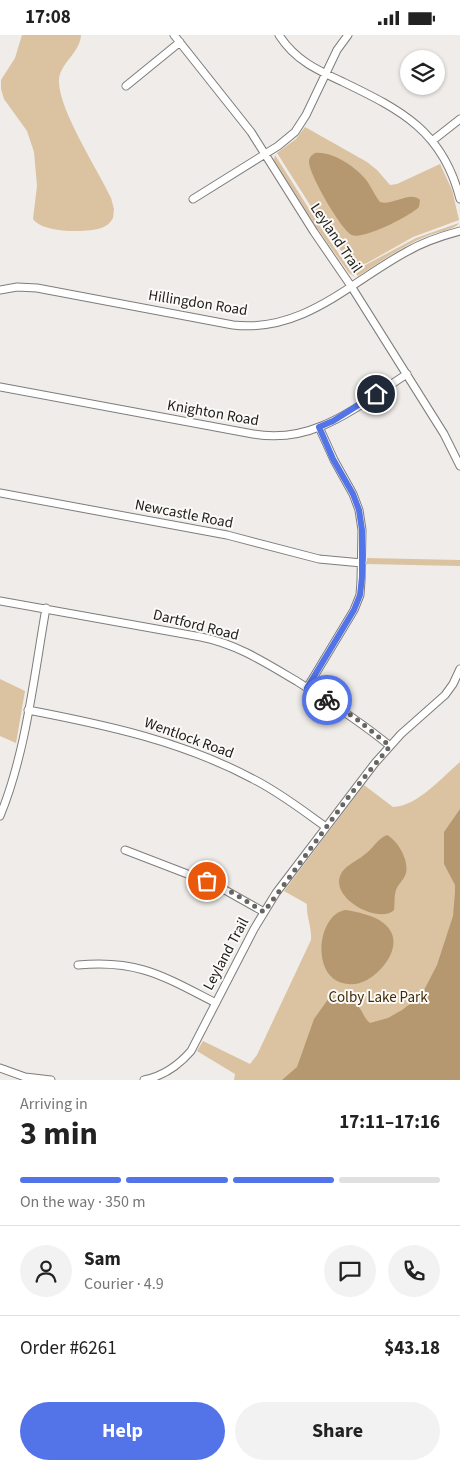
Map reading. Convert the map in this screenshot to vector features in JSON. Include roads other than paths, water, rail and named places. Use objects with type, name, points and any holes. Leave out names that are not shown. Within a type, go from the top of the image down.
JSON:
[{"type":"street","name":"Leyland Trail","points":[[174,35],[235,110],[265,154],[449,441],[460,466]]},
{"type":"street","points":[[279,35],[288,48],[300,59],[325,74],[399,111],[421,129],[432,141],[450,170],[460,199]]},
{"type":"street","points":[[193,199],[289,138],[299,127],[337,50],[348,35]]},
{"type":"street","points":[[126,86],[180,42]]},
{"type":"street","points":[[432,141],[460,119]]},
{"type":"street","name":"Hillingdon Road","points":[[0,290],[17,287],[37,288],[233,325],[256,326],[277,324],[294,319],[320,306],[414,247],[460,231]]},
{"type":"street","name":"Knighton Road","points":[[0,387],[265,436],[291,435],[319,427],[341,416],[407,374]]},
{"type":"street","points":[[307,688],[356,607],[360,589],[362,563],[362,526],[358,506],[333,459],[319,427]]},
{"type":"street","name":"Newcastle Road","points":[[0,493],[234,537],[320,559],[362,563]]},
{"type":"street","name":"Dartford Road","points":[[0,601],[221,641],[251,654],[354,717],[390,746]]},
{"type":"street","points":[[1,811],[15,771],[46,608]]},
{"type":"street","name":"Leyland Trail","points":[[144,1080],[165,1073],[184,1059],[195,1045],[264,912],[326,827],[390,746],[442,698],[453,684],[460,669]]},
{"type":"street","name":"Wentlock Road","points":[[28,710],[116,727],[203,755],[260,782],[326,827]]},
{"type":"street","points":[[125,850],[216,885],[264,912]]},
{"type":"street","points":[[78,965],[113,963],[142,969],[163,976],[216,1003]]},
{"type":"street","points":[[0,1069],[28,1079],[51,1080]]},
{"type":"park label","name":"Colby Lake Park","points":[[378,997]]}]
